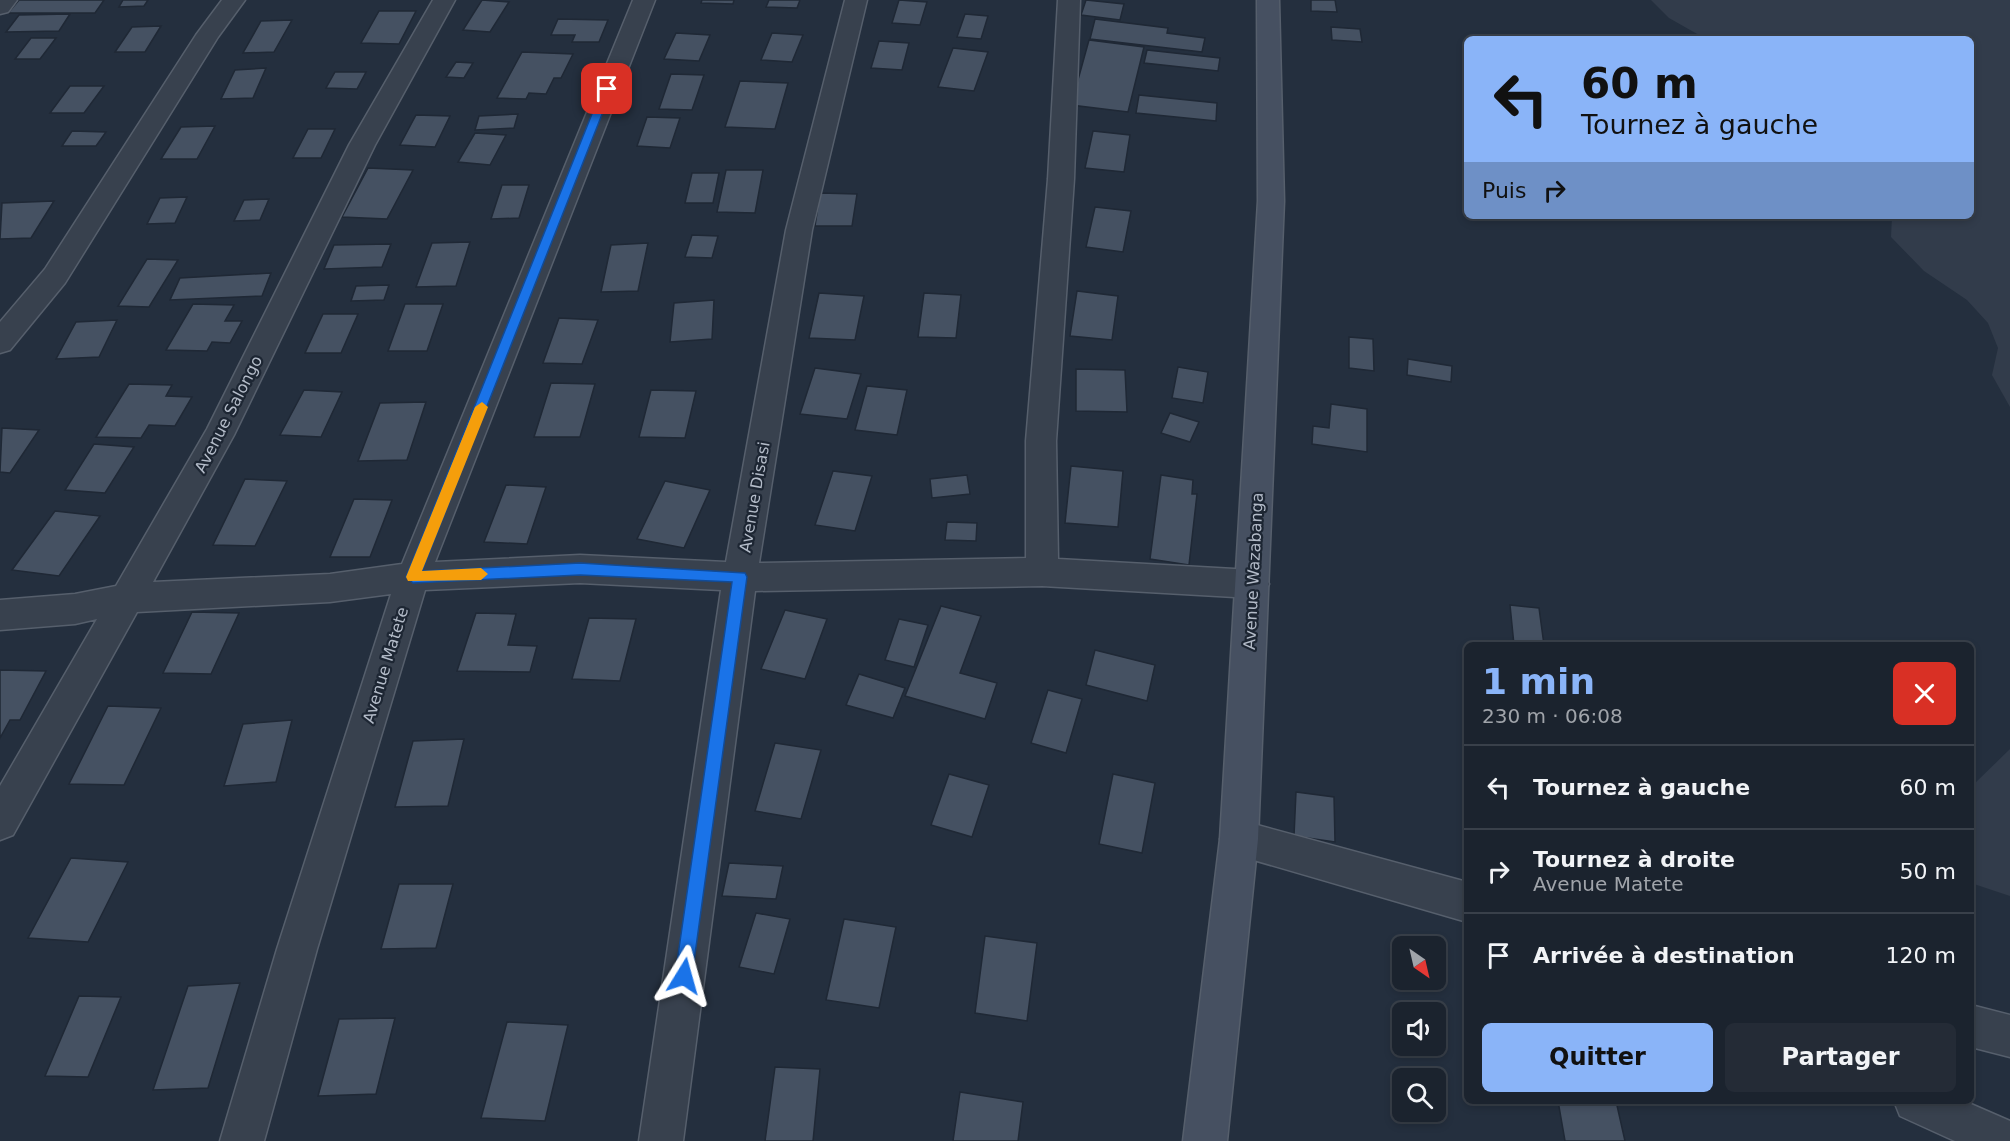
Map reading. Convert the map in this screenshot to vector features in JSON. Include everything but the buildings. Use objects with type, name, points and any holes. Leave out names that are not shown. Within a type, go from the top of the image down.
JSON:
[{"type":"main road","name":"Avenue Wazabanga","points":[[1205,1141],[1239,839],[1271,201],[1268,0]]},
{"type":"street","points":[[0,7],[6,0]]},
{"type":"street","points":[[0,342],[55,276],[201,45],[234,0]]},
{"type":"street","name":"Avenue Salongo","points":[[0,822],[129,598],[219,435],[362,145],[444,0]]},
{"type":"street","name":"Avenue Matete","points":[[242,1141],[297,949],[413,577],[644,0]]},
{"type":"street","name":"Avenue Disasi","points":[[661,1141],[740,577],[799,230],[855,0]]},
{"type":"street","points":[[1042,572],[1041,441],[1061,179],[1069,0]]},
{"type":"street","points":[[0,615],[75,609],[129,598],[330,588],[413,577],[580,569],[740,577],[1042,572],[1252,584]]},
{"type":"street","points":[[1239,839],[1464,901]]},
{"type":"street","points":[[1974,1027],[2010,1036]]},
{"type":"street","points":[[1922,1104],[2004,1141]]},
{"type":"shaded area","points":[[1651,0],[2010,0],[2010,407],[1992,375],[1998,348],[1988,323],[1967,300],[1924,271],[1891,237],[1892,219],[1974,219],[1974,36],[1701,36],[1669,18]]},
{"type":"shaded area","points":[[2010,749],[2010,896],[1974,884],[1974,784]]},
{"type":"slow traffic","points":[[481,574],[413,577],[482,407]]},
{"type":"route","points":[[607,89],[413,577],[580,569],[740,577],[684,976]]}]
